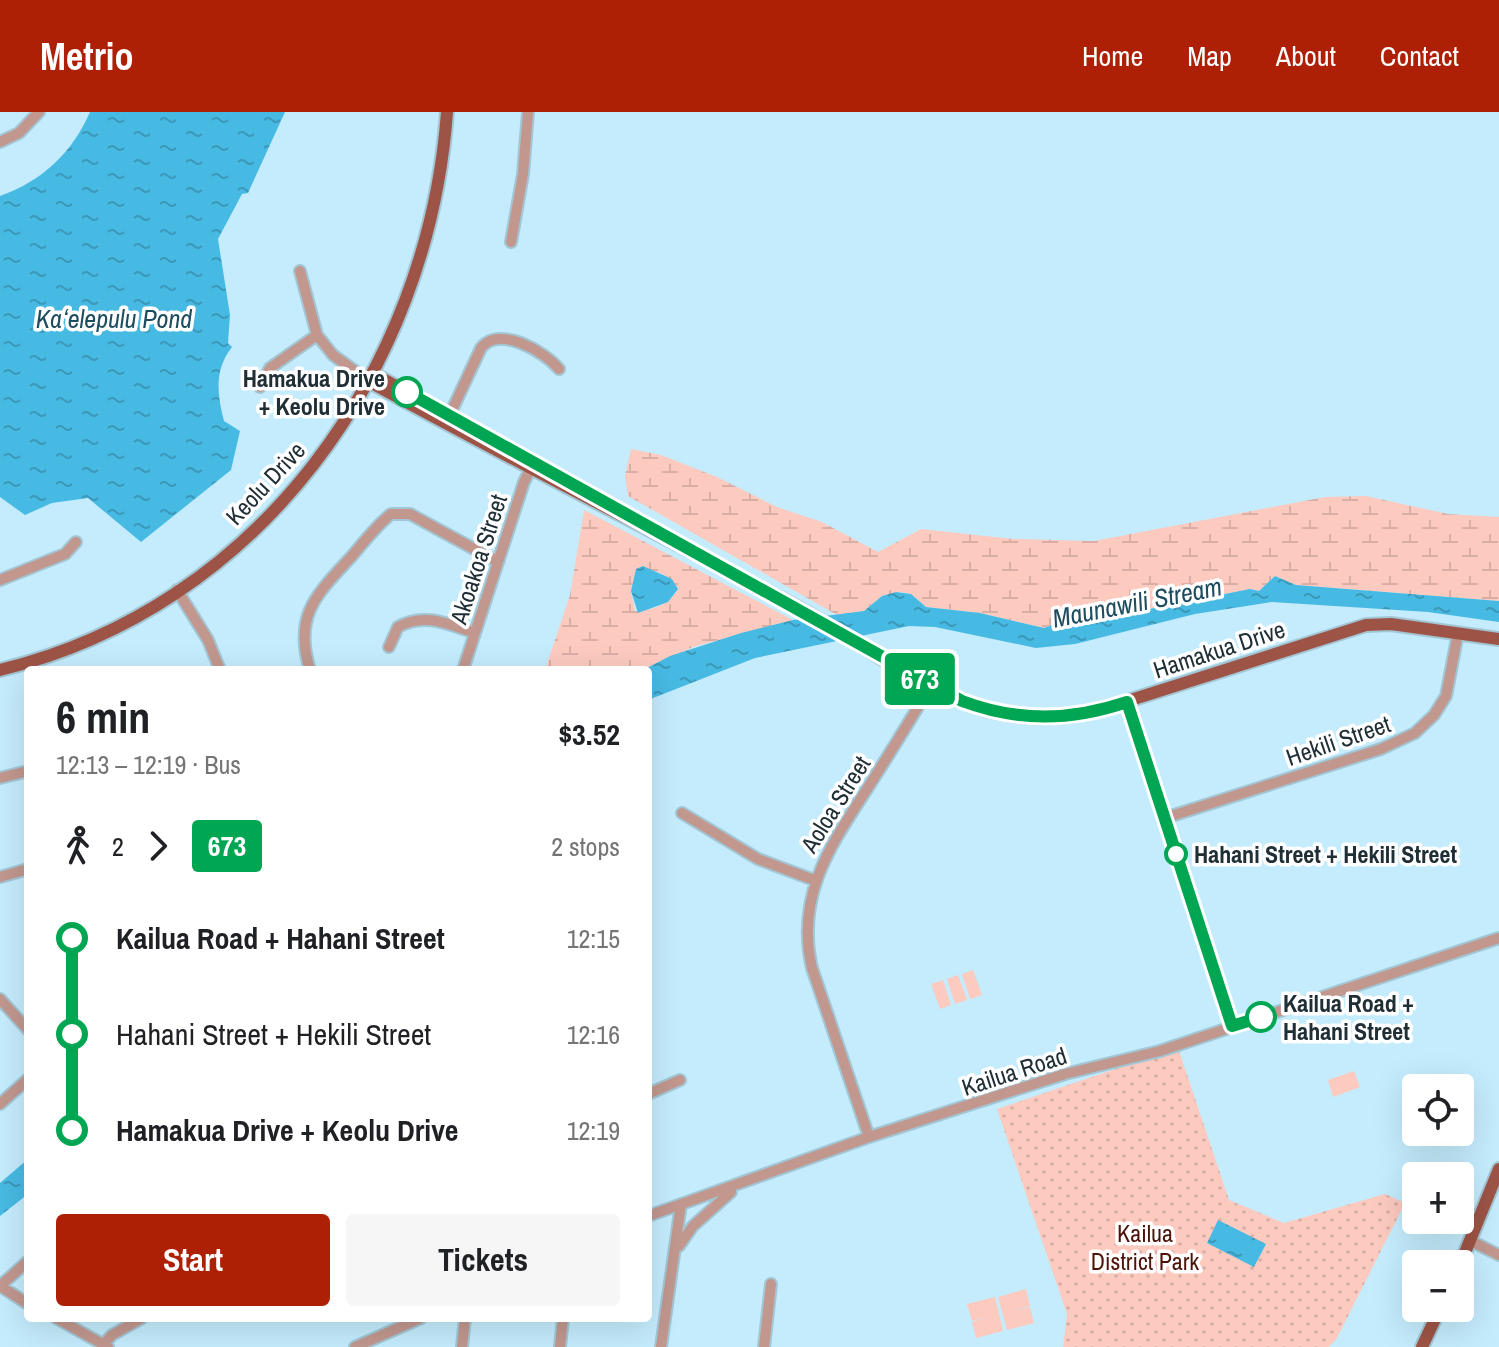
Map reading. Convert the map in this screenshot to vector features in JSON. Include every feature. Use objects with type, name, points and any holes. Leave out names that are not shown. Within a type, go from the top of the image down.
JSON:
[{"type":"main road","name":"Keolu Drive","points":[[0,670],[95,636],[177,590],[230,550],[290,492],[331,443],[372,378],[405,309],[428,238],[441,172],[447,112]]},
{"type":"main road","name":"Hamakua Drive","points":[[372,378],[799,608],[931,685],[976,706],[1018,716],[1076,715],[1127,702],[1366,625],[1391,624],[1499,639]]},
{"type":"main road","points":[[1467,1250],[1499,1169]]},
{"type":"main road","points":[[1422,1347],[1434,1322]]},
{"type":"street","points":[[0,142],[19,133],[39,112]]},
{"type":"street","points":[[511,242],[528,112]]},
{"type":"street","points":[[260,387],[270,368],[317,335],[300,271]]},
{"type":"street","name":"Hamakua Drive","points":[[317,335],[333,355],[372,378]]},
{"type":"street","points":[[448,420],[481,348],[490,340],[506,338],[548,359],[559,369]]},
{"type":"street","name":"Akoakoa Street","points":[[464,666],[532,466]]},
{"type":"street","points":[[309,666],[303,633],[312,602],[391,514],[410,514],[498,562]]},
{"type":"street","points":[[0,580],[65,554],[76,542]]},
{"type":"street","points":[[177,590],[208,640],[218,666]]},
{"type":"street","points":[[389,647],[398,627],[421,619],[475,633]]},
{"type":"street","name":"Hekili Street","points":[[1165,818],[1406,739],[1426,724],[1446,696],[1458,633]]},
{"type":"street","name":"Aoloa Street","points":[[869,1137],[809,956],[806,919],[814,880],[828,850],[931,685]]},
{"type":"street","points":[[1127,702],[1232,1026]]},
{"type":"street","points":[[0,778],[24,772]]},
{"type":"street","points":[[682,813],[758,859],[814,880]]},
{"type":"street","points":[[0,877],[24,870]]},
{"type":"street","name":"Kailua Road","points":[[652,1215],[869,1137],[1065,1074],[1160,1051],[1499,938]]},
{"type":"street","points":[[0,999],[24,1026]]},
{"type":"street","points":[[652,1092],[680,1080]]},
{"type":"street","points":[[0,1104],[24,1083]]},
{"type":"street","points":[[674,1254],[709,1210],[743,1184]]},
{"type":"street","points":[[661,1347],[680,1230],[681,1204]]},
{"type":"street","points":[[1471,1241],[1499,1255]]},
{"type":"street","points":[[24,1265],[0,1286],[24,1301]]},
{"type":"street","points":[[764,1347],[771,1284]]},
{"type":"street","points":[[63,1322],[106,1345],[121,1328],[134,1322]]},
{"type":"street","points":[[355,1347],[412,1322]]},
{"type":"street","points":[[462,1347],[465,1322]]},
{"type":"street","points":[[560,1347],[563,1322]]},
{"type":"green space","points":[[631,449],[661,455],[717,477],[777,507],[822,522],[878,552],[921,529],[1013,539],[1094,541],[1325,497],[1366,496],[1448,514],[1499,517],[1499,601],[1296,585],[1275,576],[1259,591],[1250,589],[1119,615],[1066,620],[1044,628],[980,613],[926,607],[911,594],[901,592],[882,596],[864,611],[837,615],[628,496],[625,476]]},
{"type":"green space","points":[[584,510],[793,620],[693,647],[652,666],[546,666],[570,595]],"holes":[[[636,569],[665,576],[678,589],[660,606],[635,611],[631,591]]]},
{"type":"green space","points":[[973,970],[982,995],[970,999],[962,974]]},
{"type":"green space","points":[[958,975],[967,1000],[955,1004],[947,979]]},
{"type":"green space","points":[[943,980],[951,1005],[940,1009],[931,984]]},
{"type":"green space","name":"Kailua District Park","points":[[1178,1048],[1229,1200],[1284,1223],[1385,1194],[1402,1202],[1402,1209],[1336,1340],[1328,1347],[1063,1347],[1067,1314],[997,1109]]},
{"type":"green space","points":[[1354,1071],[1360,1087],[1333,1097],[1328,1080]]},
{"type":"green space","points":[[1026,1289],[1030,1306],[1014,1311],[1030,1307],[1034,1323],[1007,1330],[998,1297]]},
{"type":"green space","points":[[995,1297],[1003,1331],[976,1338],[972,1322],[987,1317],[972,1321],[967,1304]]},
{"type":"water","name":"Kaʻelepulu Pond","points":[[90,112],[285,112],[248,193],[242,194],[218,239],[230,315],[228,343],[232,347],[220,373],[220,401],[224,421],[240,431],[231,470],[141,542],[88,498],[52,503],[25,515],[0,497],[0,196],[29,182],[54,164],[83,127]]},
{"type":"water","points":[[643,566],[672,579],[678,589],[668,602],[638,613],[631,591],[636,569]]},
{"type":"water","points":[[1275,576],[1296,585],[1499,601],[1499,622],[1428,612],[1272,602],[1195,614],[1075,644],[1036,648],[935,627],[909,626],[755,658],[652,698],[651,666],[670,656],[793,620],[864,611],[882,596],[896,592],[911,594],[926,607],[980,613],[1044,628],[1066,620],[1119,615],[1250,589],[1259,591]]},
{"type":"water","points":[[24,1162],[24,1197],[0,1216],[0,1183]]},
{"type":"water","points":[[1218,1220],[1266,1244],[1254,1267],[1207,1243]]},
{"type":"bus line","name":"673","points":[[407,392],[962,701],[1001,713],[1047,718],[1090,713],[1127,702],[1232,1026],[1261,1017]]},
{"type":"place","name":"Hamakua Drive + Keolu Drive","points":[[407,392]]},
{"type":"place","name":"Hahani Street + Hekili Street","points":[[1176,854]]},
{"type":"place","name":"Kailua Road + Hahani Street","points":[[1261,1017]]},
{"type":"water label","name":"Maunawili Stream","points":[[1137,602]]}]
